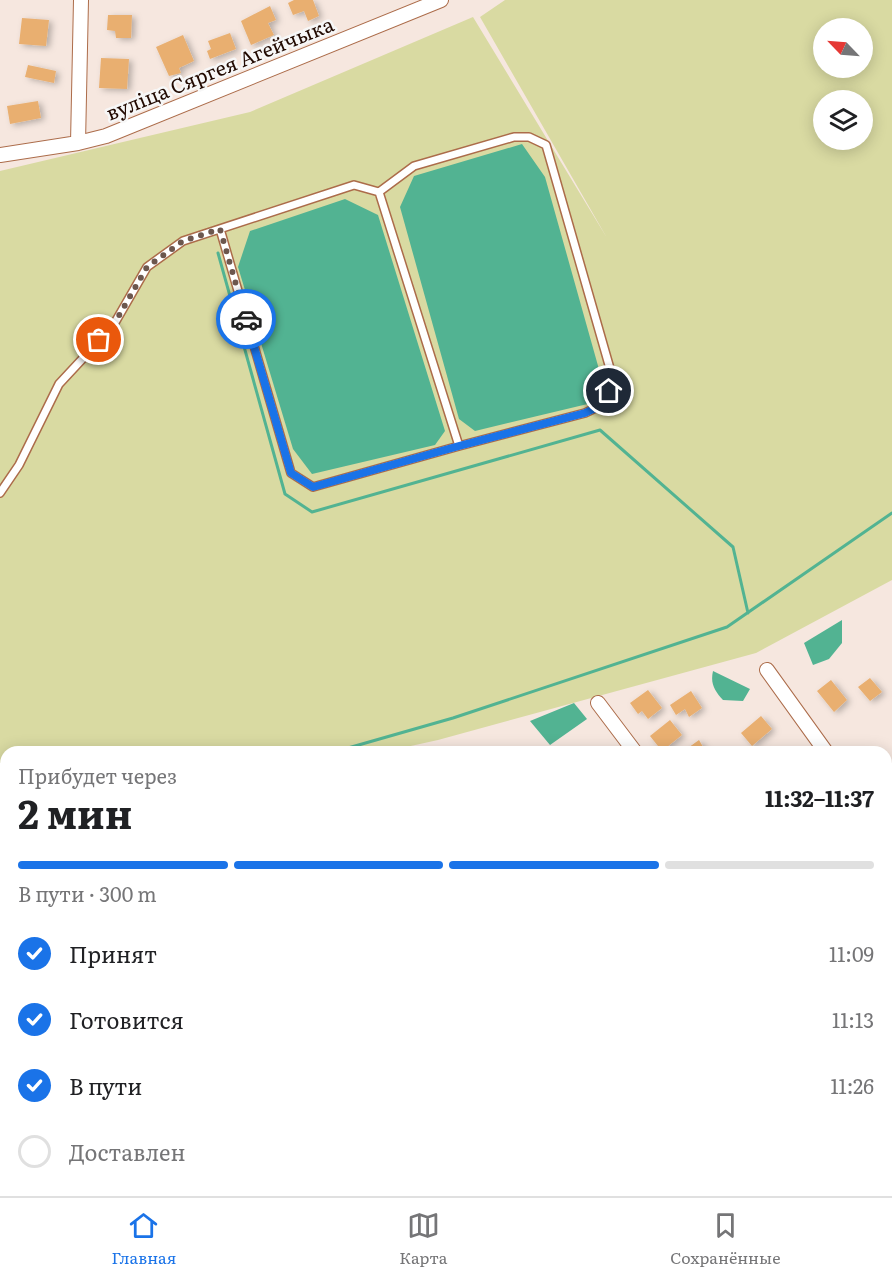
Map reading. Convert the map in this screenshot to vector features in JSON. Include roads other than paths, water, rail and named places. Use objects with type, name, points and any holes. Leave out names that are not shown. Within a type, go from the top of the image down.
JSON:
[{"type":"street","points":[[78,143],[81,0]]},
{"type":"street","name":"вуліца Сяргея Агейчыка","points":[[0,155],[78,143],[106,136],[441,0]]},
{"type":"street","points":[[767,670],[822,746]]},
{"type":"street","points":[[598,703],[630,746]]},
{"type":"lane","points":[[220,229],[291,473],[313,487],[585,413],[606,403],[613,379],[546,145],[529,136],[514,137],[414,166],[379,192]]},
{"type":"lane","points":[[0,493],[19,465],[59,384],[113,326],[147,267],[183,241],[354,185],[379,192]]},
{"type":"lane","points":[[379,192],[459,446]]},
{"type":"waterway","points":[[218,253],[285,494],[312,512],[600,430],[733,547],[748,613]]},
{"type":"waterway","points":[[355,746],[453,718],[727,627],[892,513]]}]
